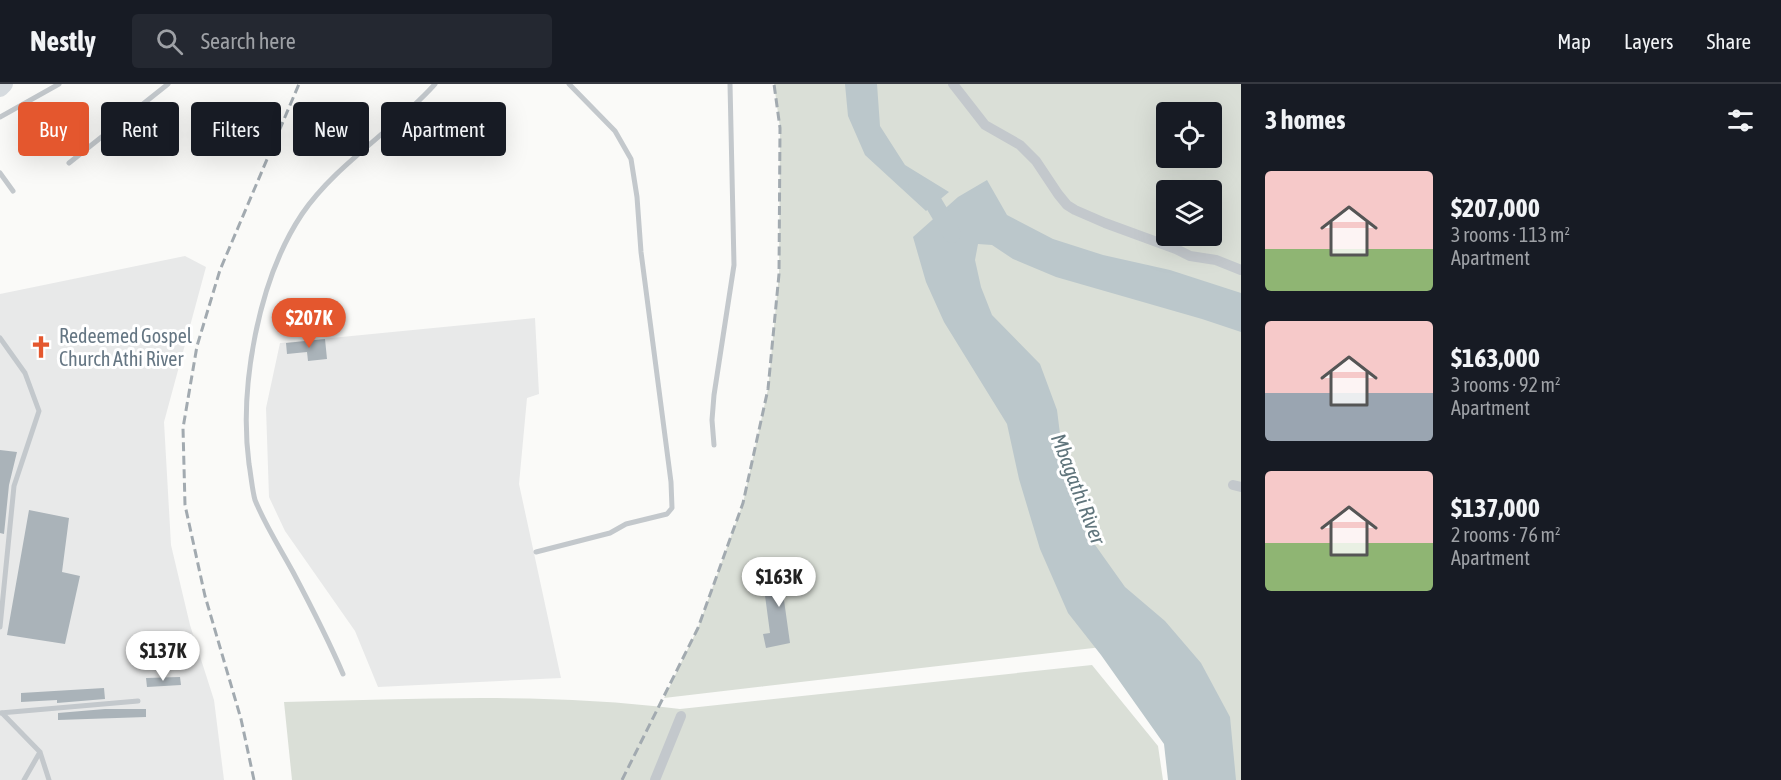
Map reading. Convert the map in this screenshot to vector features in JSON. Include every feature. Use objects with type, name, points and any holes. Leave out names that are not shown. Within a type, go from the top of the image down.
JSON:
[{"type":"highway","points":[[0,88],[4,84]]},
{"type":"street","points":[[953,84],[985,125],[1020,145],[1031,156],[1067,205],[1190,256],[1216,260],[1241,270]]},
{"type":"street","points":[[656,780],[681,716]]},
{"type":"lane","points":[[0,117],[59,84]]},
{"type":"lane","points":[[69,163],[168,84]]},
{"type":"lane","points":[[343,674],[320,621],[267,525],[255,498],[247,449],[248,383],[261,311],[271,277],[302,214],[333,179],[435,84]]},
{"type":"lane","points":[[536,552],[610,533],[626,524],[667,514],[672,508],[671,482],[631,159],[615,131],[568,84]]},
{"type":"lane","points":[[714,445],[712,420],[714,395],[734,265],[730,84]]},
{"type":"lane","points":[[0,173],[13,191]]},
{"type":"lane","points":[[0,338],[26,373],[39,411],[14,486],[0,627]]},
{"type":"lane","points":[[1,713],[138,701]]},
{"type":"lane","points":[[1,713],[40,752],[50,780]]},
{"type":"lane","points":[[24,780],[40,752]]},
{"type":"shaded area","points":[[774,84],[1241,84],[1241,780],[1221,780],[1102,647],[664,698],[698,628],[743,503],[768,389],[779,274],[780,128]]},
{"type":"shaded area","points":[[845,84],[877,84],[880,126],[905,165],[949,192],[926,211],[865,155],[848,116]]},
{"type":"shaded area","points":[[987,180],[1007,215],[1053,239],[1103,255],[1170,270],[1241,293],[1241,332],[1056,277],[1013,259],[992,245],[978,244],[975,260],[981,287],[992,315],[1040,364],[1057,410],[1062,450],[1088,535],[1125,587],[1165,621],[1201,663],[1230,717],[1236,780],[1168,780],[1164,744],[1068,613],[1040,549],[1019,479],[1007,424],[944,322],[926,282],[913,237],[958,197]]},
{"type":"shaded area","points":[[185,256],[206,267],[164,422],[171,545],[190,625],[214,700],[224,780],[0,780],[0,294]]},
{"type":"shaded area","points":[[535,318],[539,394],[527,398],[519,484],[561,678],[378,687],[355,631],[285,531],[269,497],[266,408],[280,343]]},
{"type":"shaded area","points":[[1092,665],[1158,746],[1163,780],[292,780],[284,702],[482,698],[581,700],[680,709]]},
{"type":"building","points":[[325,339],[327,359],[308,361],[307,352],[287,354],[286,343]]},
{"type":"building","points":[[0,450],[17,452],[9,485],[4,534],[0,533]]},
{"type":"building","points":[[29,510],[69,518],[62,572],[80,576],[65,644],[7,635]]},
{"type":"building","points":[[797,569],[802,584],[785,588],[786,593],[783,593],[790,643],[766,648],[763,634],[770,633],[764,588],[776,586],[774,573]]},
{"type":"building","points":[[180,677],[181,685],[147,687],[146,678]]},
{"type":"building","points":[[104,688],[105,699],[57,703],[57,700],[21,702],[21,693]]},
{"type":"building","points":[[105,709],[146,709],[146,717],[58,720],[58,713]]},
{"type":"waterway","points":[[917,187],[930,197],[952,234]]},
{"type":"railway","points":[[254,780],[241,719],[205,596],[185,505],[183,428],[197,346],[220,270],[299,84]]},
{"type":"railway","points":[[622,780],[698,628],[743,503],[768,389],[779,274],[780,128],[774,84]]},
{"type":"place","name":"Redeemed Gospel Church Athi River","points":[[41,347]]},
{"type":"water label","name":"Mbagathi River","points":[[1078,489]]}]
